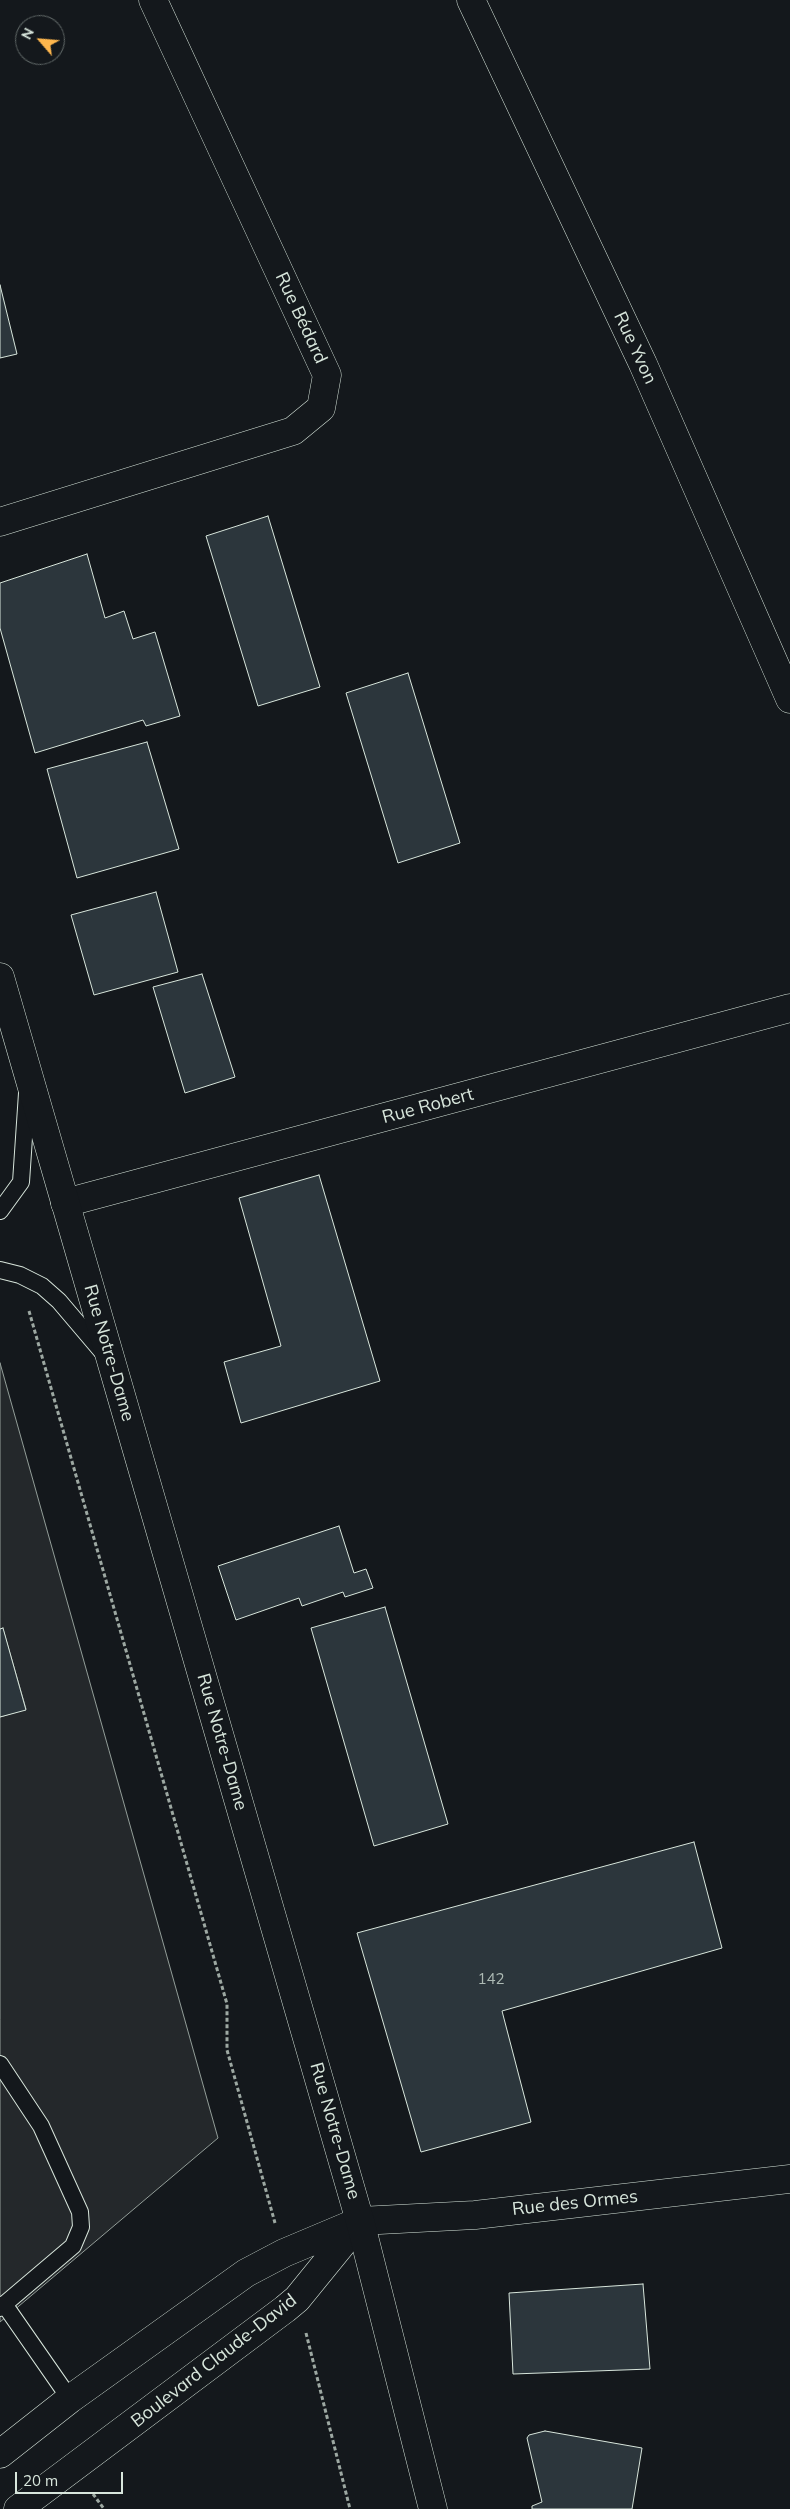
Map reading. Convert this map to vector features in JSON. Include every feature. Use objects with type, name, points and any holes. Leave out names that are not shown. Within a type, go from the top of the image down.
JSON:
[{"type":"street","name":"Rue Bédard","points":[[0,522],[293,431],[322,408],[327,375],[153,0]]},
{"type":"street","name":"Rue Yvon","points":[[471,0],[643,364],[790,699]]},
{"type":"street","name":"Rue Notre-Dame","points":[[0,977],[360,2221],[433,2509]]},
{"type":"street","name":"Rue Robert","points":[[65,1203],[790,1008]]},
{"type":"street","name":"Rue des Ormes","points":[[360,2221],[475,2215],[790,2179]]},
{"type":"street","points":[[0,2454],[70,2400],[246,2273],[284,2253],[360,2221]]},
{"type":"street","name":"Boulevard Claude-David","points":[[18,2509],[285,2309],[296,2299],[360,2221]]},
{"type":"lane","points":[[0,1211],[21,1182],[28,1073]]},
{"type":"lane","points":[[0,1270],[20,1275],[42,1286],[59,1301],[112,1364]]},
{"type":"lane","points":[[0,2064],[41,2126],[80,2212],[81,2228],[73,2246],[2,2306],[70,2400]]},
{"type":"path","points":[[29,1309],[227,2004],[227,2050],[268,2197]]},
{"type":"path","points":[[313,2357],[350,2509]]},
{"type":"shaded area","points":[[0,1363],[218,2138],[0,2322],[0,1717],[26,1709],[3,1629],[0,1629]]},
{"type":"building","points":[[0,285],[17,354],[0,358]]},
{"type":"building","points":[[268,516],[320,687],[258,706],[206,536]]},
{"type":"building","points":[[87,554],[105,618],[124,611],[133,639],[155,632],[180,716],[146,726],[143,720],[35,753],[0,628],[0,583]]},
{"type":"building","points":[[408,673],[460,843],[398,863],[346,693]]},
{"type":"building","points":[[147,742],[179,849],[77,878],[47,769]]},
{"type":"building","points":[[156,892],[178,972],[94,995],[71,915]]},
{"type":"building","points":[[202,974],[235,1077],[185,1093],[153,987]]},
{"type":"building","points":[[319,1175],[380,1381],[241,1423],[224,1362],[281,1346],[239,1198]]},
{"type":"building","points":[[339,1526],[354,1573],[366,1569],[373,1588],[345,1597],[343,1592],[302,1606],[299,1598],[236,1620],[218,1566]]},
{"type":"building","points":[[385,1607],[448,1824],[374,1846],[311,1628]]},
{"type":"building","points":[[3,1628],[26,1710],[0,1717],[0,1629]]},
{"type":"building","points":[[694,1842],[722,1948],[502,2011],[531,2122],[421,2152],[357,1933]]},
{"type":"building","points":[[643,2284],[650,2369],[513,2374],[509,2293]]},
{"type":"building","points":[[545,2431],[642,2448],[632,2509],[532,2509],[532,2506],[542,2502],[527,2438],[529,2435]]}]
